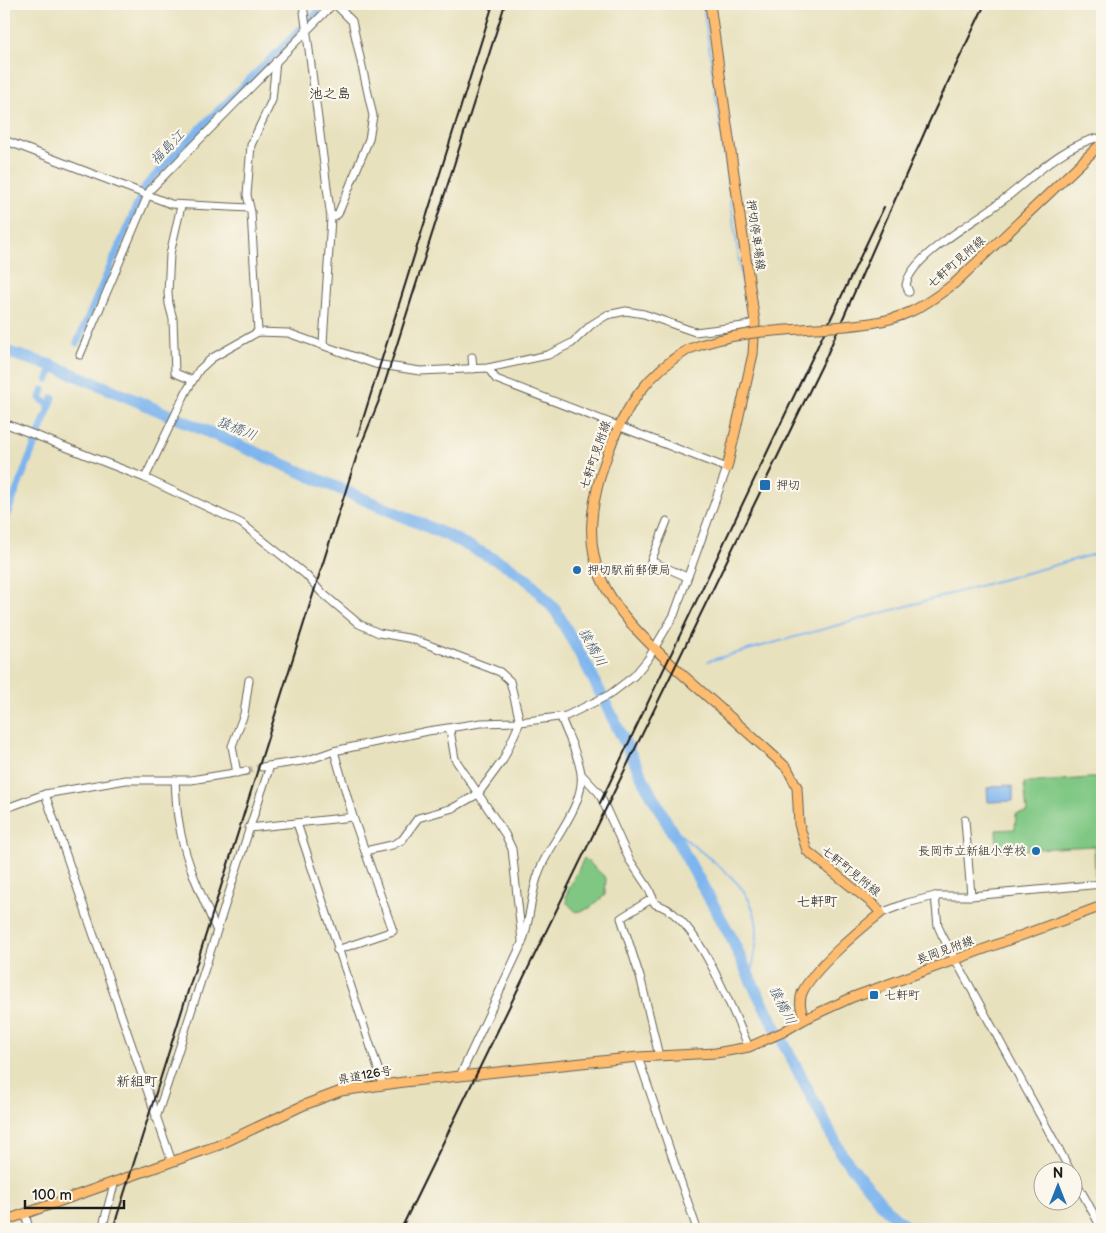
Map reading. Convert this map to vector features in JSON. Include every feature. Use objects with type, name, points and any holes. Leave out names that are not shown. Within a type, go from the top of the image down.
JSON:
[{"type":"main road","name":"押切停車場線","points":[[710,4],[755,322],[753,354],[727,468]]},
{"type":"main road","name":"七軒町見附線","points":[[802,1021],[800,1011],[802,994],[818,972],[856,932],[881,913],[873,904],[807,851],[799,824],[797,787],[787,768],[624,618],[608,594],[598,569],[592,543],[591,519],[596,485],[618,425],[633,398],[653,374],[689,349],[714,339],[738,335],[847,326],[891,318],[910,312],[955,283],[1102,142]]},
{"type":"main road","name":"長岡見附線","points":[[751,1046],[853,998],[1102,906]]},
{"type":"main road","name":"県道126号","points":[[4,1221],[241,1136],[319,1098],[341,1091],[383,1084],[638,1057],[716,1053],[751,1046]]},
{"type":"street","points":[[303,4],[331,218],[323,343]]},
{"type":"street","points":[[80,355],[147,195],[210,126],[334,4],[352,22],[373,116],[369,139],[349,188],[338,214],[331,218]]},
{"type":"street","points":[[258,332],[247,195],[251,145],[272,100],[276,61]]},
{"type":"street","points":[[909,292],[906,285],[911,272],[943,243],[1001,202],[1035,172],[1058,156],[1084,141],[1096,138],[1102,142]]},
{"type":"street","points":[[4,140],[147,195],[181,206],[249,208]]},
{"type":"street","points":[[181,206],[170,254],[169,304],[173,319],[175,372],[192,380]]},
{"type":"street","points":[[145,478],[192,380],[212,358],[258,332],[288,332],[323,343],[375,364],[401,370],[473,369],[526,361],[560,350],[592,325],[616,313],[634,312],[695,332],[744,326],[755,322]]},
{"type":"street","points":[[472,357],[473,369]]},
{"type":"street","points":[[156,1119],[198,994],[266,767],[308,760],[334,751],[428,731],[450,730],[481,723],[520,722],[576,712],[609,695],[626,683],[655,648],[674,615],[727,468],[496,379],[488,368]]},
{"type":"street","points":[[4,423],[145,478],[241,523],[306,575],[321,592],[359,624],[379,633],[413,638],[500,672],[510,681],[520,722],[503,760],[478,794],[453,808],[418,818],[402,840],[392,845],[365,851]]},
{"type":"street","points":[[667,520],[651,561],[687,578]]},
{"type":"street","points":[[237,773],[232,746],[244,714],[249,680]]},
{"type":"street","points":[[560,716],[582,775],[600,793],[629,859],[655,904],[665,906],[677,914],[704,952],[751,1046]]},
{"type":"street","points":[[450,730],[454,759],[505,834],[512,849],[522,943]]},
{"type":"street","points":[[334,751],[353,817],[393,931],[337,950]]},
{"type":"street","points":[[4,808],[45,794],[126,780],[208,778],[246,771]]},
{"type":"street","points":[[460,1076],[522,943],[529,924],[539,872],[566,823],[579,793],[582,775]]},
{"type":"street","points":[[175,780],[182,837],[201,893],[216,929]]},
{"type":"street","points":[[45,794],[172,1162]]},
{"type":"street","points":[[249,828],[353,817]]},
{"type":"street","points":[[965,820],[970,896]]},
{"type":"street","points":[[297,823],[337,950],[383,1084]]},
{"type":"street","points":[[881,913],[907,903],[935,896],[970,896],[1102,884]]},
{"type":"street","points":[[935,896],[938,926],[1065,1160]]},
{"type":"street","points":[[653,898],[621,918],[641,980],[659,1056]]},
{"type":"street","points":[[638,1057],[697,1229]]},
{"type":"street","points":[[102,1229],[111,1204],[115,1181]]},
{"type":"street","points":[[1084,1196],[1102,1229]]},
{"type":"street","points":[[25,1213],[29,1229]]},
{"type":"green space","points":[[1102,777],[1102,876],[1095,877],[1094,846],[997,851],[996,830],[1015,829],[1016,814],[1027,813],[1024,783]]},
{"type":"green space","points":[[584,858],[606,878],[605,895],[590,908],[576,912],[567,903],[566,895]]},
{"type":"water","points":[[1006,785],[1013,787],[1013,801],[988,802],[987,788]]},
{"type":"waterway","name":"福島江","points":[[77,343],[145,186],[203,125],[326,4]]},
{"type":"waterway","points":[[703,4],[742,281]]},
{"type":"waterway","name":"猿橋川","points":[[4,351],[53,366],[102,386],[449,536],[508,566],[530,582],[556,611],[588,668],[646,785],[730,935],[751,981],[842,1155],[887,1210],[908,1229]]},
{"type":"waterway","name":"福島江","points":[[48,379],[53,366]]},
{"type":"waterway","name":"福島江","points":[[43,390],[40,398],[49,405]]},
{"type":"waterway","name":"福島江","points":[[4,522],[53,398]]},
{"type":"waterway","points":[[708,661],[1102,552]]},
{"type":"waterway","points":[[662,813],[674,828],[733,879],[745,894],[754,911],[757,932],[751,981]]},
{"type":"tunnel","points":[[246,771],[262,767]]},
{"type":"railway","points":[[358,435],[493,4]]},
{"type":"railway","points":[[113,1229],[357,455],[380,398],[505,4]]},
{"type":"railway","points":[[401,1229],[826,357],[930,120],[985,4]]},
{"type":"railway","points":[[600,803],[884,207]]},
{"type":"place","name":"押切","points":[[765,485]]},
{"type":"place","name":"押切駅前郵便局","points":[[577,570]]},
{"type":"place","name":"長岡市立新組小学校","points":[[1036,851]]},
{"type":"place","name":"七軒町","points":[[874,995]]},
{"type":"district","name":"池之島","points":[[330,93]]},
{"type":"district","name":"七軒町","points":[[817,901]]},
{"type":"district","name":"新組町","points":[[137,1081]]}]
